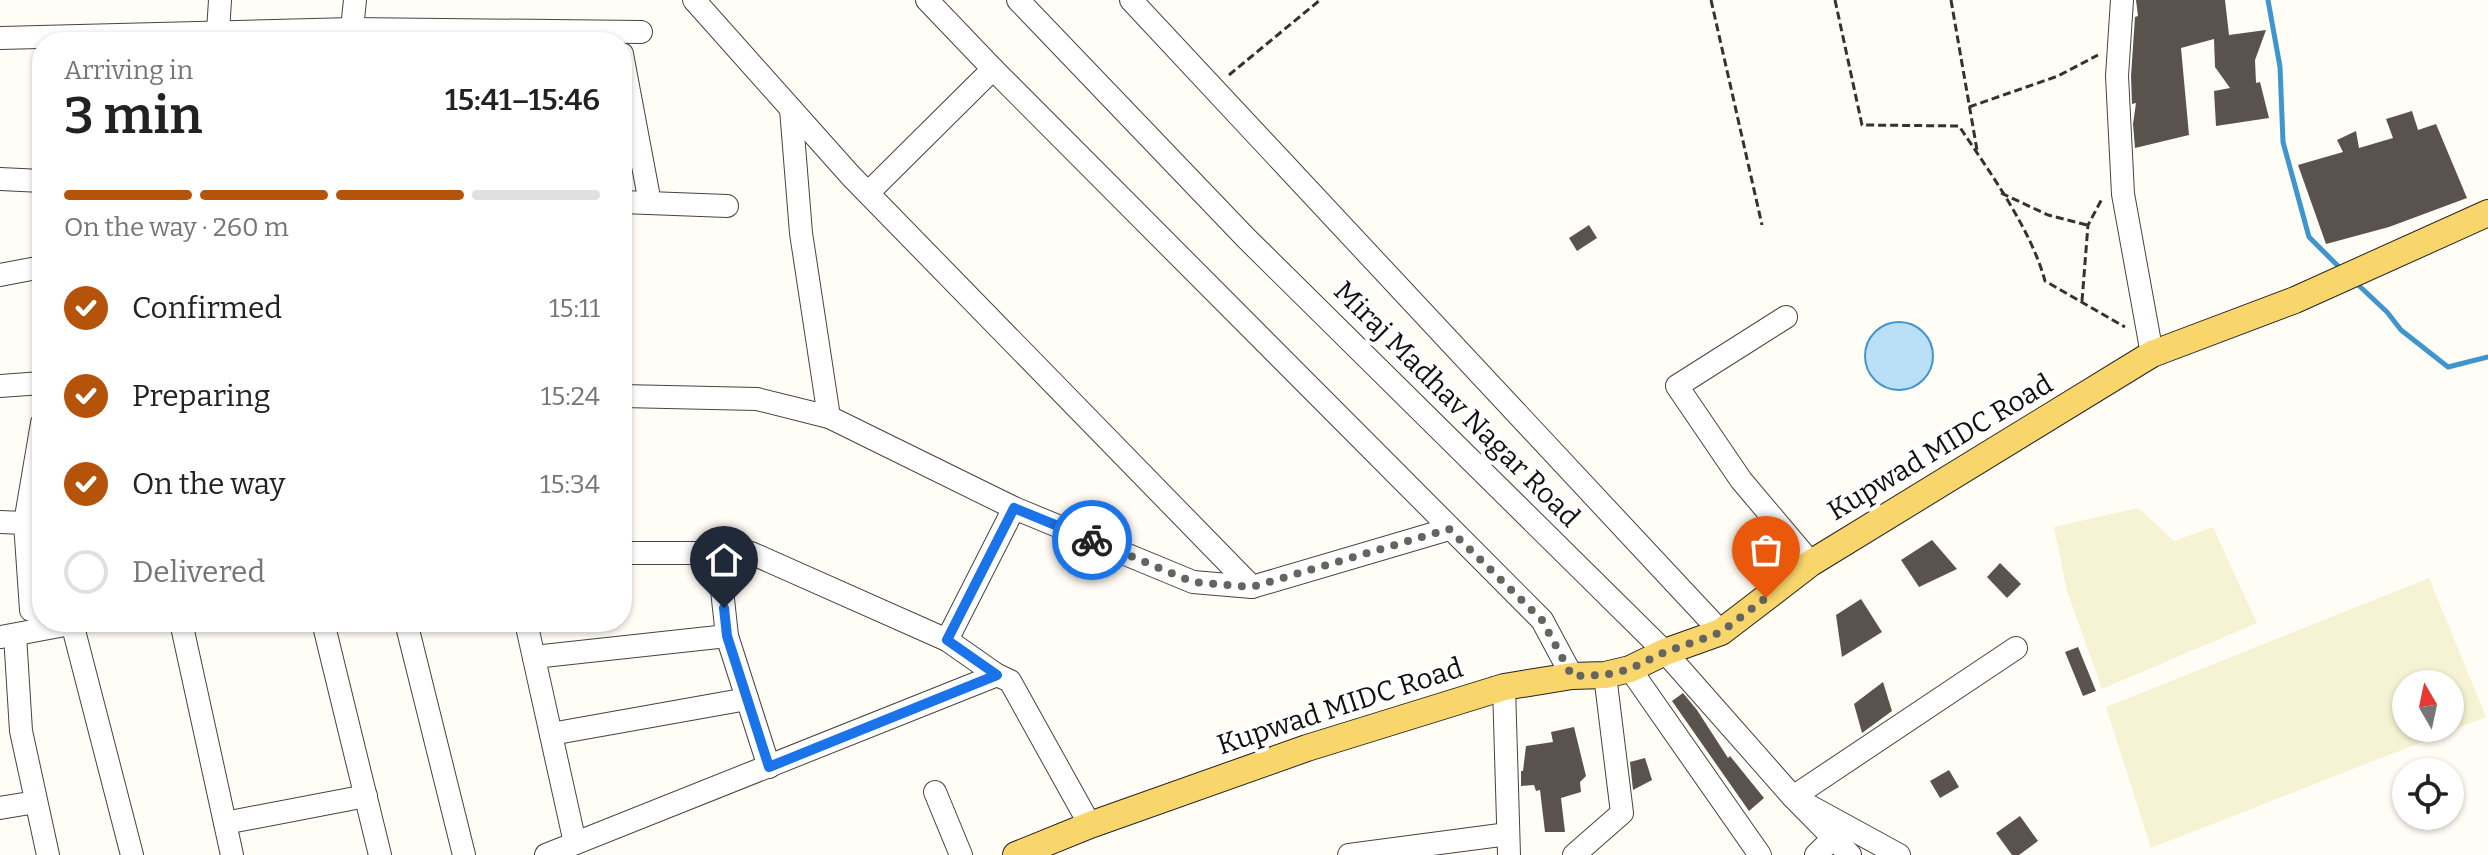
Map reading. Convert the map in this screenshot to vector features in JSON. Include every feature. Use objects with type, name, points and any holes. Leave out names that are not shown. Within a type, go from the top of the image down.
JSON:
[{"type":"main road","name":"Kupwad MIDC Road","points":[[1016,855],[1090,825],[1307,748],[1504,687],[1617,672],[1721,632],[1811,563],[2152,348],[2295,300],[2488,213]]},
{"type":"street","points":[[220,0],[218,32],[352,29],[426,32]]},
{"type":"street","points":[[352,29],[355,0]]},
{"type":"street","points":[[694,0],[868,193],[1252,587]]},
{"type":"street","points":[[927,0],[1542,620],[1572,676]]},
{"type":"street","name":"Miraj Madhav Nagar Road","points":[[1018,0],[1246,238],[1665,652],[1793,797],[1850,855]]},
{"type":"street","points":[[1131,0],[1721,632]]},
{"type":"street","points":[[2122,0],[2117,76],[2123,183],[2152,348]]},
{"type":"street","points":[[0,38],[32,37]]},
{"type":"street","points":[[868,193],[993,69]]},
{"type":"street","points":[[632,86],[650,203]]},
{"type":"street","points":[[791,109],[801,233],[829,417]]},
{"type":"street","points":[[0,179],[32,181]]},
{"type":"street","points":[[632,202],[727,206]]},
{"type":"street","points":[[0,275],[32,269]]},
{"type":"street","points":[[1786,317],[1677,386],[1741,480],[1811,563]]},
{"type":"street","points":[[0,386],[32,384]]},
{"type":"street","points":[[632,396],[757,399],[829,417],[1014,508],[1193,582],[1252,587],[1449,529]]},
{"type":"street","points":[[32,482],[25,523],[32,610]]},
{"type":"street","points":[[947,640],[1014,508]]},
{"type":"street","points":[[0,522],[25,523]]},
{"type":"street","points":[[632,553],[751,553],[947,640],[1010,681],[1090,825]]},
{"type":"street","points":[[718,553],[727,636],[769,767]]},
{"type":"street","points":[[32,631],[7,636],[21,731],[48,855]]},
{"type":"street","points":[[76,632],[132,855]]},
{"type":"street","points":[[183,632],[232,855]]},
{"type":"street","points":[[325,632],[380,855]]},
{"type":"street","points":[[408,632],[464,855]]},
{"type":"street","points":[[528,632],[575,843]]},
{"type":"street","points":[[534,657],[727,636]]},
{"type":"street","points":[[1899,855],[1793,797],[2016,648]]},
{"type":"street","points":[[1584,851],[1622,813],[1617,672]]},
{"type":"street","points":[[1617,672],[1760,855]]},
{"type":"street","points":[[546,855],[997,675]]},
{"type":"street","points":[[1349,855],[1508,844],[1504,687]]},
{"type":"street","points":[[551,734],[747,699]]},
{"type":"street","points":[[935,792],[961,855]]},
{"type":"street","points":[[225,823],[366,796]]},
{"type":"street","points":[[0,808],[36,802]]},
{"type":"street","points":[[1816,855],[1833,838]]},
{"type":"path","points":[[1214,88],[1320,0]]},
{"type":"path","points":[[1711,0],[1762,225]]},
{"type":"path","points":[[1835,0],[1862,125],[1959,126],[2039,258],[2045,281],[2082,301],[2152,348]]},
{"type":"path","points":[[1951,0],[1978,153]]},
{"type":"path","points":[[1969,107],[2058,76],[2119,44]]},
{"type":"path","points":[[2082,301],[2088,225],[2107,189],[2123,183]]},
{"type":"path","points":[[2001,193],[2048,215],[2088,225]]},
{"type":"shaded area","points":[[2138,508],[2174,541],[2213,527],[2257,623],[2102,689],[2067,591],[2054,527]]},
{"type":"shaded area","points":[[2429,578],[2486,717],[2464,726],[2464,670],[2392,670],[2392,742],[2422,742],[2151,848],[2106,707]]},
{"type":"water","points":[[1892,322],[1906,322],[1918,327],[1928,337],[1933,356],[1928,375],[1918,385],[1906,390],[1892,390],[1880,385],[1870,375],[1865,363],[1865,349],[1870,337],[1880,327]]},
{"type":"building","points":[[2136,0],[2225,0],[2229,35],[2266,30],[2255,60],[2256,83],[2260,82],[2269,118],[2216,126],[2214,91],[2230,88],[2215,67],[2214,39],[2181,48],[2189,135],[2135,148],[2133,124],[2136,103],[2132,104],[2131,76],[2135,17],[2138,16]]},
{"type":"building","points":[[2412,111],[2418,130],[2436,124],[2467,198],[2389,227],[2326,244],[2298,165],[2343,152],[2337,140],[2356,131],[2359,148],[2393,138],[2386,119]]},
{"type":"building","points":[[1589,225],[1597,238],[1577,251],[1569,238]]},
{"type":"building","points":[[1932,540],[1957,569],[1919,587],[1901,560]]},
{"type":"building","points":[[2000,563],[2021,584],[2007,598],[1987,577]]},
{"type":"building","points":[[1861,599],[1882,632],[1842,657],[1836,615]]},
{"type":"building","points":[[2078,647],[2096,691],[2083,696],[2065,652]]},
{"type":"building","points":[[1883,682],[1892,711],[1862,733],[1854,704]]},
{"type":"building","points":[[1683,693],[1728,758],[1730,756],[1764,798],[1749,811],[1672,701]]},
{"type":"building","points":[[1574,727],[1586,776],[1580,782],[1581,792],[1561,798],[1565,832],[1545,832],[1540,790],[1536,791],[1534,785],[1521,786],[1526,746],[1553,742],[1551,732]]},
{"type":"building","points":[[1645,758],[1652,780],[1633,790],[1630,762]]},
{"type":"building","points":[[1949,770],[1959,787],[1940,798],[1930,781]]},
{"type":"building","points":[[2020,816],[2038,841],[2019,855],[2012,855],[1996,833]]},
{"type":"waterway","points":[[2268,0],[2280,67],[2283,142],[2309,237],[2341,269]]},
{"type":"waterway","points":[[2354,281],[2401,330],[2448,367],[2488,357]]},
{"type":"way so far","points":[[1092,540],[1193,582],[1252,587],[1449,529],[1542,620],[1572,676],[1605,675],[1630,669],[1665,652],[1721,632],[1766,598]]},
{"type":"route","points":[[724,608],[727,636],[769,767],[997,675],[947,640],[1014,508],[1092,540]]}]
